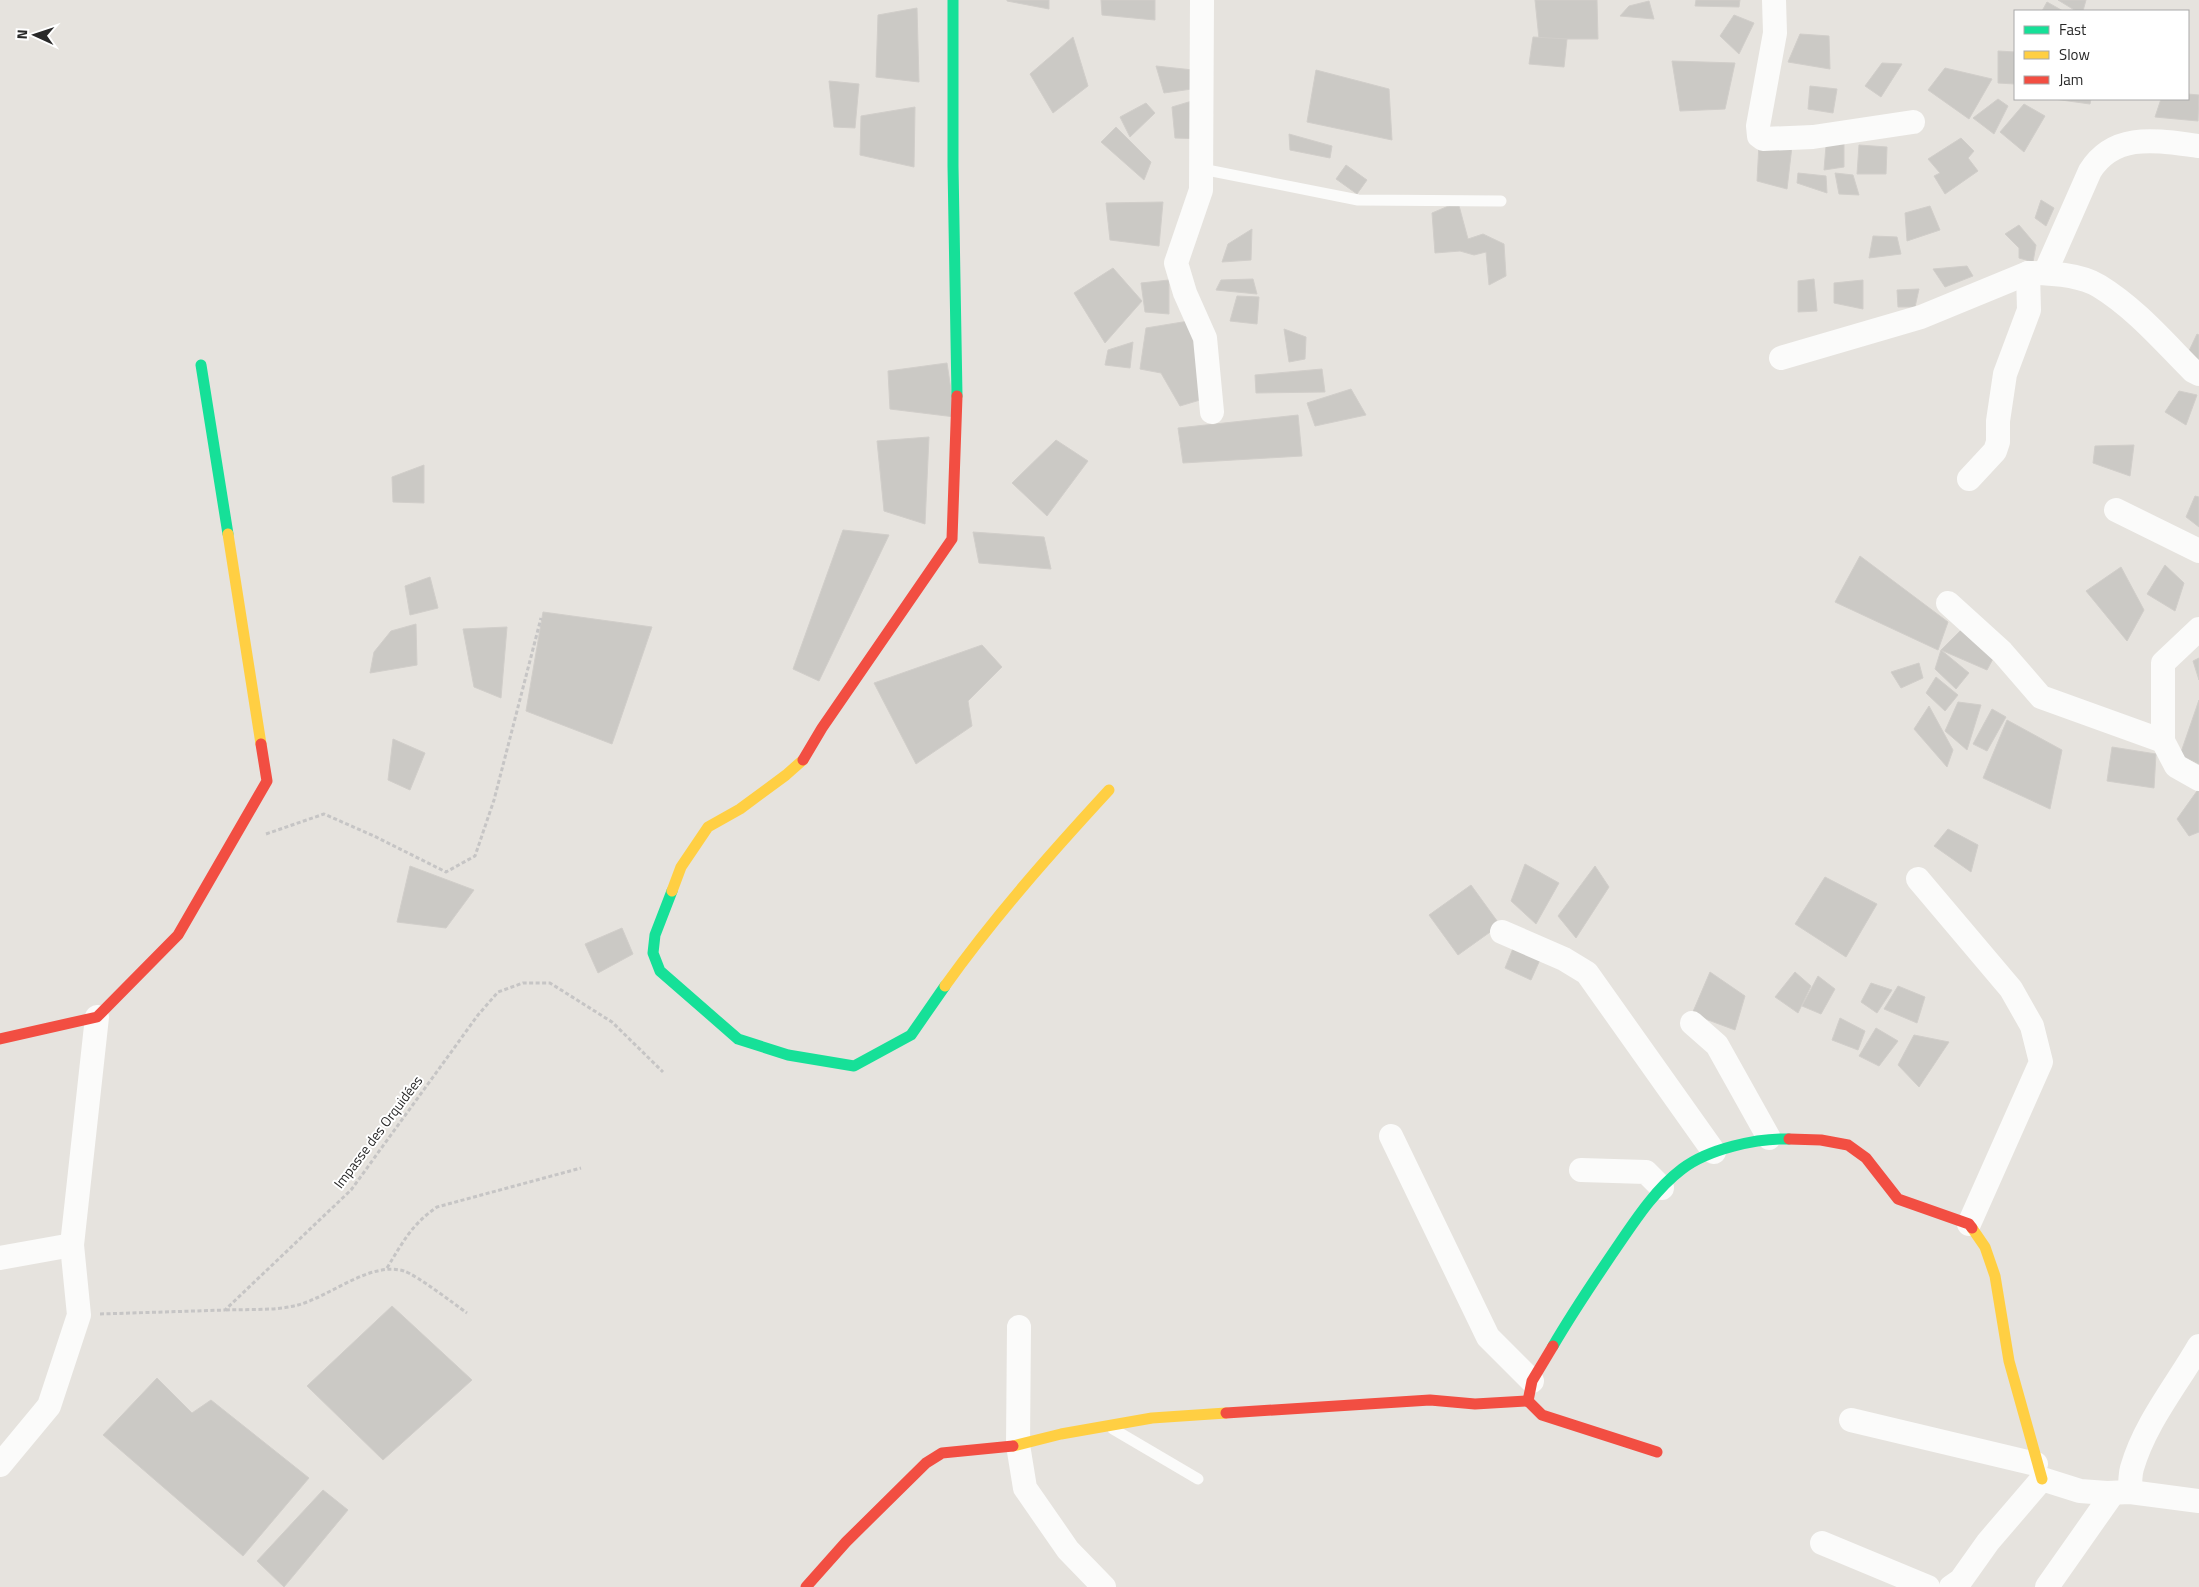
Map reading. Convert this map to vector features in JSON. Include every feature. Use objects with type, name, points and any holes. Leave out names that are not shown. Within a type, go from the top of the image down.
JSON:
[{"type":"street","points":[[953,0],[953,166],[958,368],[952,539],[822,728],[806,756],[786,775],[740,809],[708,827],[681,867],[655,934],[653,953],[660,970],[738,1039],[788,1055],[854,1066],[911,1035],[971,950],[1043,861],[1110,790]]},
{"type":"street","points":[[1202,0],[1201,190],[1176,263],[1185,293],[1205,338],[1212,412]]},
{"type":"street","points":[[1774,0],[1775,33],[1758,126],[1759,136],[1763,139],[1812,137],[1913,122]]},
{"type":"street","points":[[1969,479],[1994,451],[1998,442],[1998,421],[2005,374],[2029,310],[2036,273],[2097,159],[2114,148],[2146,140],[2199,146]]},
{"type":"street","points":[[1781,358],[1921,317],[2036,273],[2070,276],[2098,285],[2139,317],[2193,371],[2199,374]]},
{"type":"street","points":[[0,1039],[97,1017],[178,935],[267,781],[201,365]]},
{"type":"street","points":[[2116,510],[2199,551]]},
{"type":"street","points":[[1948,603],[2002,652],[2041,697],[2163,741]]},
{"type":"street","points":[[2199,629],[2163,663],[2163,741],[2176,766],[2199,779]]},
{"type":"street","points":[[1918,879],[2011,989],[2032,1026],[2042,1062],[1969,1224]]},
{"type":"street","points":[[1502,932],[1564,960],[1587,973],[1714,1152]]},
{"type":"street","points":[[0,1466],[49,1406],[80,1315],[72,1245],[97,1017]]},
{"type":"street","points":[[1692,1022],[1717,1044],[1769,1138]]},
{"type":"street","points":[[1391,1136],[1488,1337],[1530,1391],[1542,1415],[1657,1452]]},
{"type":"street","points":[[806,1587],[846,1542],[926,1463],[942,1453],[1018,1445],[1152,1418],[1430,1400],[1475,1404],[1530,1391],[1584,1294],[1644,1208],[1662,1188],[1682,1169],[1714,1152],[1769,1138],[1821,1140],[1848,1144],[1866,1158],[1898,1199],[1969,1224],[1985,1247],[1995,1276],[2009,1360],[2039,1472]]},
{"type":"street","points":[[1581,1170],[1646,1172],[1662,1188]]},
{"type":"street","points":[[0,1258],[72,1245]]},
{"type":"street","points":[[1019,1327],[1018,1445],[1025,1488],[1068,1550],[1104,1587]]},
{"type":"street","points":[[2047,1587],[2121,1492],[2140,1446],[2164,1398],[2199,1346]]},
{"type":"street","points":[[1851,1420],[2039,1472],[2080,1491],[2121,1492],[2199,1501]]},
{"type":"street","points":[[1951,1587],[1961,1580],[2039,1472]]},
{"type":"street","points":[[1822,1543],[1928,1587]]},
{"type":"lane","points":[[1202,169],[1358,200],[1501,202]]},
{"type":"lane","points":[[1107,1426],[1198,1479]]},
{"type":"path","points":[[230,846],[324,814],[374,836],[446,872],[475,856],[494,800],[541,618]]},
{"type":"path","name":"Impasse des Orquidées","points":[[225,1310],[351,1190],[478,1015],[498,992],[523,983],[550,983],[612,1022],[663,1072]]},
{"type":"path","points":[[387,1268],[408,1233],[420,1219],[437,1207],[581,1168]]},
{"type":"path","points":[[80,1315],[296,1306],[317,1299],[367,1274],[387,1268],[406,1272],[468,1313]]},
{"type":"building","points":[[1049,0],[1049,9],[1007,1]]},
{"type":"building","points":[[1101,0],[1155,0],[1155,20],[1102,15]]},
{"type":"building","points":[[1535,0],[1597,0],[1598,39],[1539,39]]},
{"type":"building","points":[[1696,0],[1740,0],[1739,7],[1695,6]]},
{"type":"building","points":[[2058,0],[2086,0],[2083,10],[2074,10]]},
{"type":"building","points":[[1649,1],[1654,19],[1620,16],[1629,6]]},
{"type":"building","points":[[2047,2],[2061,10],[2043,10]]},
{"type":"building","points":[[917,8],[919,82],[876,77],[878,15]]},
{"type":"building","points":[[1734,15],[1754,23],[1739,54],[1720,36]]},
{"type":"building","points":[[1800,34],[1829,36],[1830,69],[1788,62]]},
{"type":"building","points":[[1073,37],[1088,86],[1053,113],[1030,74]]},
{"type":"building","points":[[1533,37],[1567,39],[1564,67],[1529,64]]},
{"type":"building","points":[[1998,51],[2014,52],[2014,84],[1998,83]]},
{"type":"building","points":[[1672,61],[1735,63],[1725,109],[1680,111]]},
{"type":"building","points":[[1882,63],[1902,64],[1881,97],[1865,86]]},
{"type":"building","points":[[1156,66],[1193,70],[1199,88],[1164,93]]},
{"type":"building","points":[[1945,68],[1992,79],[1969,119],[1928,90]]},
{"type":"building","points":[[1316,70],[1389,89],[1392,140],[1307,122]]},
{"type":"building","points":[[829,81],[859,84],[855,128],[834,127]]},
{"type":"building","points":[[1810,86],[1837,89],[1833,113],[1808,109]]},
{"type":"building","points":[[2189,94],[2199,95],[2198,121],[2155,117],[2161,100],[2189,100]]},
{"type":"building","points":[[1202,98],[1204,139],[1175,138],[1172,107]]},
{"type":"building","points":[[1998,99],[2008,106],[1994,134],[1973,118]]},
{"type":"building","points":[[2061,100],[2091,100],[2090,104]]},
{"type":"building","points":[[1146,103],[1155,113],[1130,137],[1120,117]]},
{"type":"building","points":[[2024,104],[2045,116],[2024,152],[2000,132]]},
{"type":"building","points":[[915,107],[914,167],[860,155],[861,116]]},
{"type":"building","points":[[1116,127],[1151,162],[1144,180],[1101,142]]},
{"type":"building","points":[[1289,134],[1332,146],[1330,158],[1290,150]]},
{"type":"building","points":[[1961,138],[1974,151],[1968,158],[1978,171],[1945,194],[1934,176],[1940,173],[1928,159]]},
{"type":"building","points":[[1844,140],[1844,167],[1824,170],[1826,146]]},
{"type":"building","points":[[1759,144],[1792,146],[1787,189],[1757,181]]},
{"type":"building","points":[[1859,145],[1887,147],[1886,174],[1857,174]]},
{"type":"building","points":[[1346,165],[1367,180],[1357,194],[1336,179]]},
{"type":"building","points":[[1798,173],[1826,176],[1827,193],[1797,183]]},
{"type":"building","points":[[1835,173],[1853,175],[1859,195],[1839,194]]},
{"type":"building","points":[[2041,200],[2054,208],[2046,226],[2035,218]]},
{"type":"building","points":[[1163,202],[1159,246],[1110,240],[1106,203]]},
{"type":"building","points":[[1458,202],[1468,239],[1483,234],[1504,244],[1506,276],[1489,285],[1486,252],[1474,255],[1460,251],[1435,253],[1432,213]]},
{"type":"building","points":[[1930,206],[1940,230],[1907,241],[1905,213]]},
{"type":"building","points":[[2019,225],[2036,245],[2033,262],[2019,258],[2019,248],[2005,234]]},
{"type":"building","points":[[1252,229],[1251,260],[1222,262],[1228,244]]},
{"type":"building","points":[[1873,236],[1897,237],[1901,254],[1869,258]]},
{"type":"building","points":[[1967,266],[1973,276],[1945,287],[1933,269]]},
{"type":"building","points":[[1113,268],[1142,301],[1105,343],[1074,293]]},
{"type":"building","points":[[1253,279],[1257,294],[1216,290],[1221,280]]},
{"type":"building","points":[[1814,279],[1817,311],[1798,312],[1798,281]]},
{"type":"building","points":[[1169,280],[1169,314],[1145,312],[1141,283]]},
{"type":"building","points":[[1863,280],[1863,309],[1834,303],[1834,283]]},
{"type":"building","points":[[1919,289],[1915,307],[1898,307],[1897,290]]},
{"type":"building","points":[[1237,296],[1259,297],[1257,324],[1230,321]]},
{"type":"building","points":[[1201,319],[1210,397],[1180,406],[1161,373],[1140,369],[1146,328]]},
{"type":"building","points":[[1284,329],[1306,337],[1305,359],[1289,362]]},
{"type":"building","points":[[2197,334],[2199,335],[2199,362],[2188,353]]},
{"type":"building","points":[[1133,342],[1130,368],[1105,365],[1108,350]]},
{"type":"building","points":[[947,363],[955,417],[890,409],[888,371]]},
{"type":"building","points":[[1322,369],[1325,392],[1256,393],[1255,375]]},
{"type":"building","points":[[1351,389],[1366,415],[1315,426],[1307,403]]},
{"type":"building","points":[[2179,391],[2197,395],[2186,425],[2165,412]]},
{"type":"building","points":[[1298,415],[1302,456],[1183,463],[1178,428]]},
{"type":"building","points":[[929,437],[925,524],[884,511],[877,441]]},
{"type":"building","points":[[1056,440],[1088,461],[1047,516],[1012,483]]},
{"type":"building","points":[[2134,445],[2130,476],[2093,463],[2095,446]]},
{"type":"building","points":[[424,465],[424,503],[393,502],[392,477]]},
{"type":"building","points":[[2195,496],[2199,497],[2199,527],[2186,517]]},
{"type":"building","points":[[843,530],[889,535],[819,681],[793,669]]},
{"type":"building","points":[[973,532],[1044,537],[1051,569],[979,563]]},
{"type":"building","points":[[1860,556],[1948,622],[1938,650],[1835,602]]},
{"type":"building","points":[[2165,565],[2184,583],[2175,611],[2147,594]]},
{"type":"building","points":[[2121,567],[2144,610],[2127,641],[2086,591]]},
{"type":"building","points":[[430,577],[438,608],[410,615],[405,586]]},
{"type":"building","points":[[543,612],[652,627],[612,744],[526,711]]},
{"type":"building","points":[[416,624],[417,665],[370,673],[374,652],[391,631]]},
{"type":"building","points":[[507,627],[501,698],[474,687],[463,629]]},
{"type":"building","points":[[1963,628],[1996,653],[1987,670],[1941,650]]},
{"type":"building","points":[[982,645],[1002,667],[968,701],[972,726],[916,764],[874,683]]},
{"type":"building","points":[[1941,650],[1969,673],[1956,689],[1935,669]]},
{"type":"building","points":[[2199,658],[2199,680],[2193,661]]},
{"type":"building","points":[[1919,663],[1923,678],[1901,688],[1891,672]]},
{"type":"building","points":[[1936,677],[1958,695],[1945,711],[1926,693]]},
{"type":"building","points":[[2199,700],[2199,764],[2180,755]]},
{"type":"building","points":[[1958,702],[1981,705],[1967,750],[1945,731]]},
{"type":"building","points":[[1929,706],[1953,750],[1947,767],[1914,729]]},
{"type":"building","points":[[1992,709],[2006,717],[1987,751],[1973,744]]},
{"type":"building","points":[[2007,720],[2062,750],[2050,809],[1983,778]]},
{"type":"building","points":[[393,739],[425,753],[410,790],[388,780]]},
{"type":"building","points":[[2112,747],[2156,754],[2154,788],[2107,781]]},
{"type":"building","points":[[2197,791],[2199,791],[2199,832],[2189,836],[2177,819]]},
{"type":"building","points":[[1948,829],[1978,845],[1971,872],[1934,846]]},
{"type":"building","points":[[1525,864],[1559,883],[1536,924],[1511,901]]},
{"type":"building","points":[[410,866],[474,890],[446,928],[397,922]]},
{"type":"building","points":[[1595,866],[1609,887],[1576,938],[1558,916]]},
{"type":"building","points":[[1825,877],[1877,904],[1846,957],[1795,924]]},
{"type":"building","points":[[1471,885],[1500,925],[1458,955],[1429,915]]},
{"type":"building","points":[[622,928],[633,954],[598,973],[585,944]]},
{"type":"building","points":[[1516,941],[1543,953],[1531,980],[1505,968]]},
{"type":"building","points":[[1710,972],[1745,996],[1735,1030],[1692,1014]]},
{"type":"building","points":[[1795,972],[1811,986],[1798,1013],[1775,997]]},
{"type":"building","points":[[1818,976],[1835,989],[1821,1014],[1802,1006]]},
{"type":"building","points":[[1871,983],[1892,990],[1877,1013],[1861,1002]]},
{"type":"building","points":[[1898,986],[1925,997],[1917,1023],[1884,1009]]},
{"type":"building","points":[[1840,1018],[1865,1031],[1858,1050],[1832,1040]]},
{"type":"building","points":[[1876,1028],[1898,1041],[1879,1066],[1859,1056]]},
{"type":"building","points":[[1914,1035],[1949,1042],[1919,1087],[1898,1065]]},
{"type":"building","points":[[392,1306],[472,1380],[383,1460],[307,1386]]},
{"type":"building","points":[[157,1378],[192,1413],[211,1400],[309,1478],[243,1556],[103,1435]]},
{"type":"building","points":[[323,1490],[348,1510],[284,1587],[257,1561]]},
{"type":"traffic: fast","points":[[953,0],[953,166],[957,396]]},
{"type":"traffic: fast","points":[[201,365],[228,534]]},
{"type":"traffic: fast","points":[[672,891],[655,935],[653,953],[660,971],[738,1039],[788,1055],[854,1066],[911,1035],[945,986]]},
{"type":"traffic: fast","points":[[1553,1346],[1634,1222],[1656,1194],[1682,1169],[1705,1156],[1733,1146],[1762,1140],[1789,1139]]},
{"type":"traffic: slow","points":[[228,534],[261,744]]},
{"type":"traffic: slow","points":[[672,891],[681,867],[708,827],[740,809],[803,760]]},
{"type":"traffic: slow","points":[[945,986],[1024,885],[1109,790]]},
{"type":"traffic: slow","points":[[1972,1228],[1985,1247],[1995,1276],[2009,1361],[2042,1479]]},
{"type":"traffic: slow","points":[[1013,1446],[1061,1434],[1152,1418],[1226,1413]]},
{"type":"traffic: jam","points":[[803,760],[822,728],[952,539],[957,396]]},
{"type":"traffic: jam","points":[[0,1039],[97,1017],[178,935],[267,781],[261,744]]},
{"type":"traffic: jam","points":[[1789,1139],[1821,1140],[1848,1145],[1866,1158],[1898,1199],[1969,1224],[1972,1228]]},
{"type":"traffic: jam","points":[[1553,1346],[1532,1381],[1528,1401],[1542,1415],[1657,1452]]},
{"type":"traffic: jam","points":[[1226,1413],[1430,1400],[1475,1404],[1528,1401]]},
{"type":"traffic: jam","points":[[806,1587],[846,1542],[926,1463],[942,1453],[1013,1446]]}]
